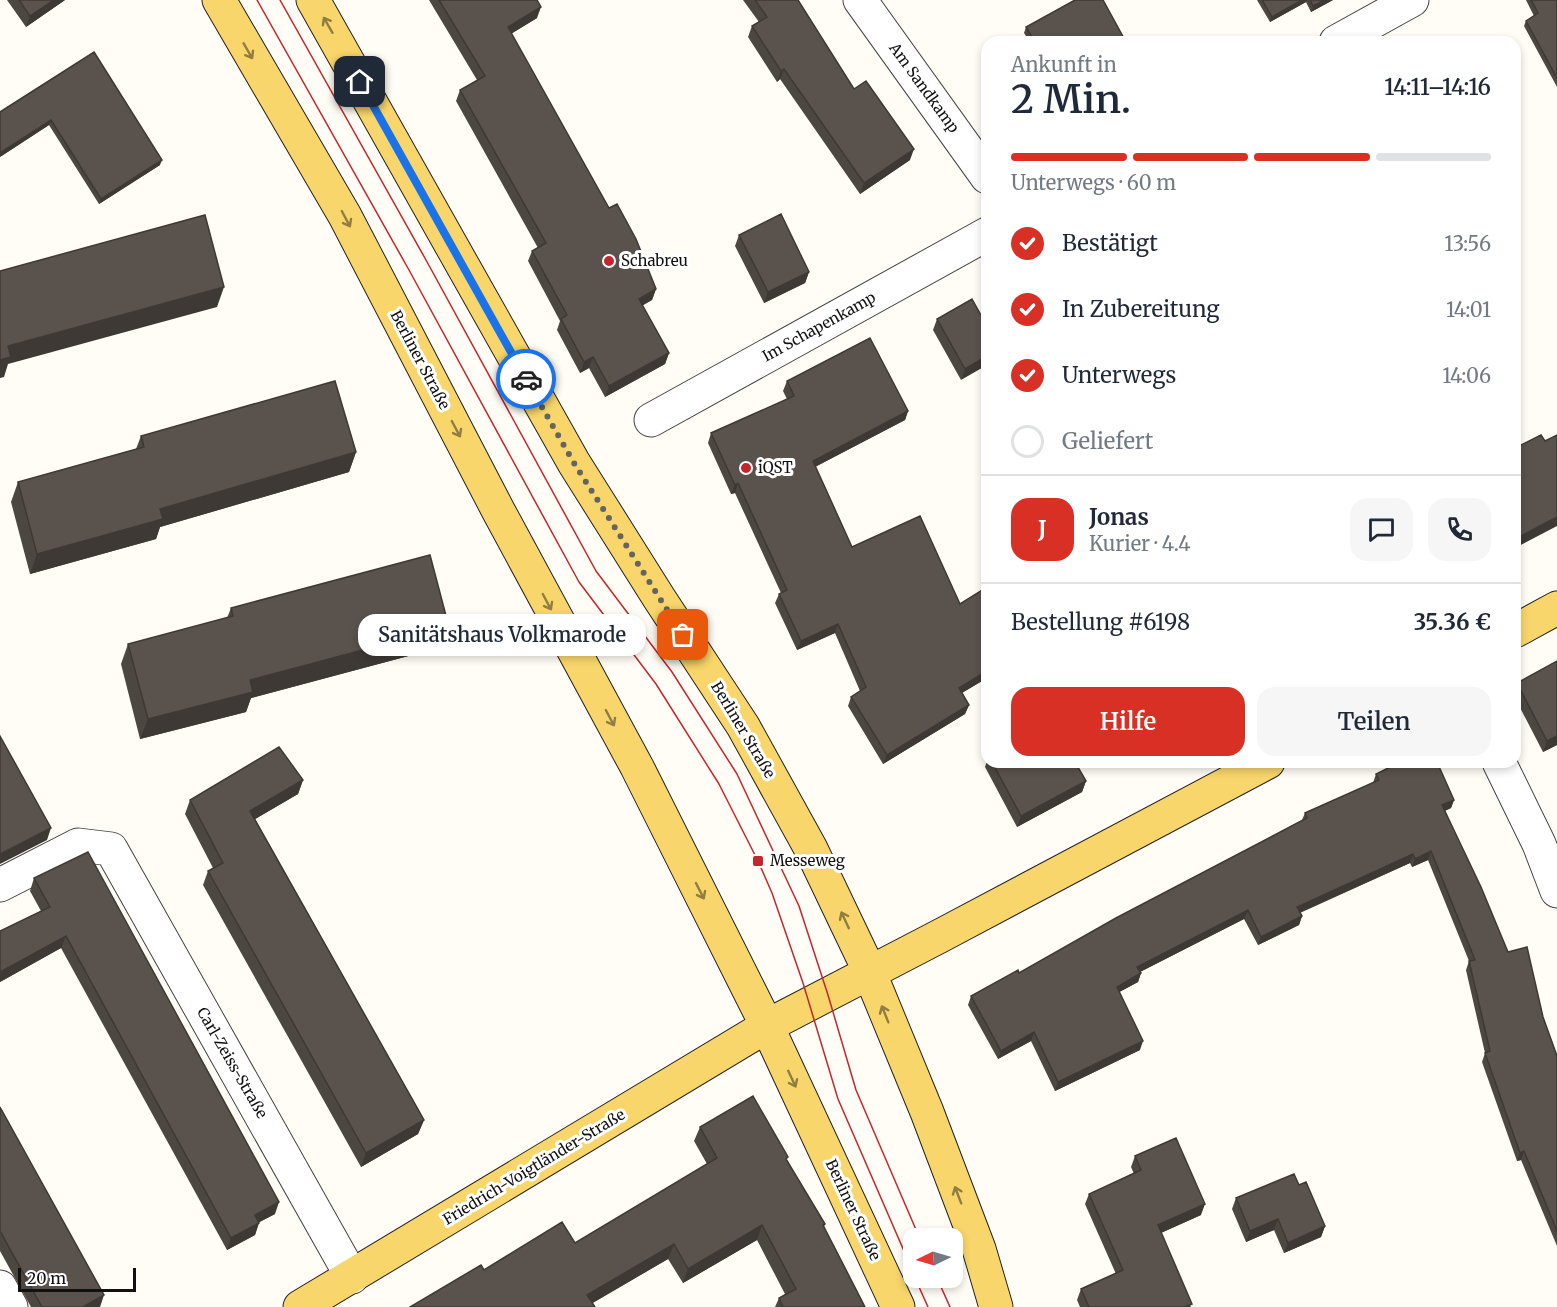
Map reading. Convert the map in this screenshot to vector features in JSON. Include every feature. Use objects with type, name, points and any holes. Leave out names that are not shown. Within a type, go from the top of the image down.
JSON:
[{"type":"main road","name":"Berliner Straße","points":[[219,0],[345,216],[499,512],[636,767],[767,1026],[898,1307]]},
{"type":"main road","name":"Berliner Straße","points":[[313,0],[574,463],[743,726],[826,880],[870,973],[932,1123],[979,1249],[996,1307]]},
{"type":"main road","points":[[1521,628],[1557,608]]},
{"type":"main road","points":[[767,1026],[1257,768]]},
{"type":"main road","name":"Friedrich-Voigtländer-Straße","points":[[300,1307],[767,1026]]},
{"type":"street","name":"Am Sandkamp","points":[[860,0],[981,169]]},
{"type":"street","points":[[1347,36],[1413,0]]},
{"type":"street","name":"Im Schapenkamp","points":[[651,420],[981,237]]},
{"type":"street","points":[[1502,768],[1539,844],[1557,891]]},
{"type":"street","name":"Carl-Zeiss-Straße","points":[[0,885],[78,845],[111,849],[352,1277]]},
{"type":"street","points":[[0,1287],[11,1307]]},
{"type":"building","points":[[19,0],[54,0],[30,16]]},
{"type":"building","points":[[439,0],[537,0],[541,7],[508,27],[609,208],[617,204],[636,239],[656,289],[639,299],[669,353],[609,386],[593,357],[584,362],[561,319],[567,315],[532,251],[546,243],[460,90],[485,76]]},
{"type":"building","points":[[755,0],[798,0],[854,89],[866,81],[914,149],[864,183],[784,69],[781,71],[752,26],[767,17]]},
{"type":"building","points":[[1075,0],[1103,0],[1123,36],[1031,36],[1026,27]]},
{"type":"building","points":[[1262,0],[1302,0],[1272,17]]},
{"type":"building","points":[[1310,0],[1325,0],[1313,6]]},
{"type":"building","points":[[1531,0],[1557,0],[1557,78],[1526,21],[1538,13]]},
{"type":"building","points":[[94,52],[162,160],[101,199],[51,120],[0,153],[0,112]]},
{"type":"building","points":[[781,214],[809,272],[768,292],[739,235]]},
{"type":"building","points":[[205,215],[224,287],[8,346],[11,357],[0,360],[0,271]]},
{"type":"building","points":[[972,299],[981,315],[981,360],[965,369],[937,319]]},
{"type":"building","points":[[870,338],[908,411],[813,461],[852,547],[920,516],[960,604],[981,591],[981,675],[959,688],[969,705],[887,755],[851,697],[866,687],[838,624],[801,641],[779,594],[787,590],[738,483],[735,485],[711,433],[794,396],[787,381]]},
{"type":"building","points":[[335,381],[356,452],[160,509],[163,519],[37,554],[18,482],[144,447],[141,436]]},
{"type":"building","points":[[1541,435],[1545,441],[1557,435],[1557,517],[1521,536],[1521,445]]},
{"type":"building","points":[[430,555],[449,627],[250,680],[253,692],[148,719],[128,644],[233,616],[231,608]]},
{"type":"building","points":[[1557,661],[1557,736],[1547,741],[1521,691],[1521,681]]},
{"type":"building","points":[[0,736],[51,828],[0,854]]},
{"type":"building","points":[[279,747],[303,780],[250,811],[424,1120],[366,1153],[208,871],[223,863],[190,800]]},
{"type":"building","points":[[995,768],[1078,768],[1086,781],[1021,816]]},
{"type":"building","points":[[1388,768],[1440,768],[1454,800],[1442,805],[1481,887],[1508,952],[1527,947],[1543,1017],[1557,1056],[1557,1231],[1524,1151],[1520,1153],[1485,1053],[1490,1051],[1469,961],[1475,960],[1431,851],[1415,859],[1413,854],[1297,907],[1302,916],[1261,937],[1248,910],[1137,967],[1141,973],[1117,987],[1143,1041],[1058,1082],[1034,1032],[1001,1051],[971,996],[1018,970],[1019,973],[1116,918],[1307,818],[1305,813],[1379,780],[1376,774]]},
{"type":"building","points":[[88,852],[279,1202],[255,1215],[259,1223],[231,1238],[66,936],[0,972],[0,931],[50,907],[34,878]]},
{"type":"building","points":[[753,1096],[788,1157],[786,1159],[825,1224],[823,1225],[865,1307],[783,1307],[779,1298],[796,1289],[762,1225],[688,1269],[674,1244],[587,1295],[595,1307],[410,1307],[481,1265],[484,1270],[562,1222],[575,1243],[717,1158],[700,1127]]},
{"type":"building","points":[[0,1107],[104,1295],[83,1307],[42,1307],[0,1231]]},
{"type":"building","points":[[1176,1138],[1205,1204],[1158,1225],[1192,1304],[1184,1307],[1089,1307],[1081,1289],[1123,1270],[1089,1194],[1141,1170],[1135,1156]]},
{"type":"building","points":[[1294,1174],[1299,1185],[1306,1182],[1325,1226],[1288,1243],[1278,1219],[1250,1231],[1236,1198]]},
{"type":"tram line","points":[[257,0],[409,270],[579,582],[656,684],[719,784],[772,893],[803,983],[838,1099],[903,1249]]},
{"type":"tram line","points":[[280,0],[426,260],[596,571],[672,672],[737,774],[799,906],[856,1090],[915,1228]]},
{"type":"tram line","points":[[919,1288],[928,1307]]},
{"type":"tram line","points":[[941,1288],[950,1307]]},
{"type":"way so far","points":[[526,379],[574,463],[683,635]]},
{"type":"place","name":"Schabreu","points":[[609,261]]},
{"type":"place","name":"iQST","points":[[746,468]]},
{"type":"place","name":"Sanitätshaus Volkmarode","points":[[683,635]]},
{"type":"place","name":"Messeweg","points":[[758,861]]},
{"type":"route","points":[[360,82],[526,379]]}]
